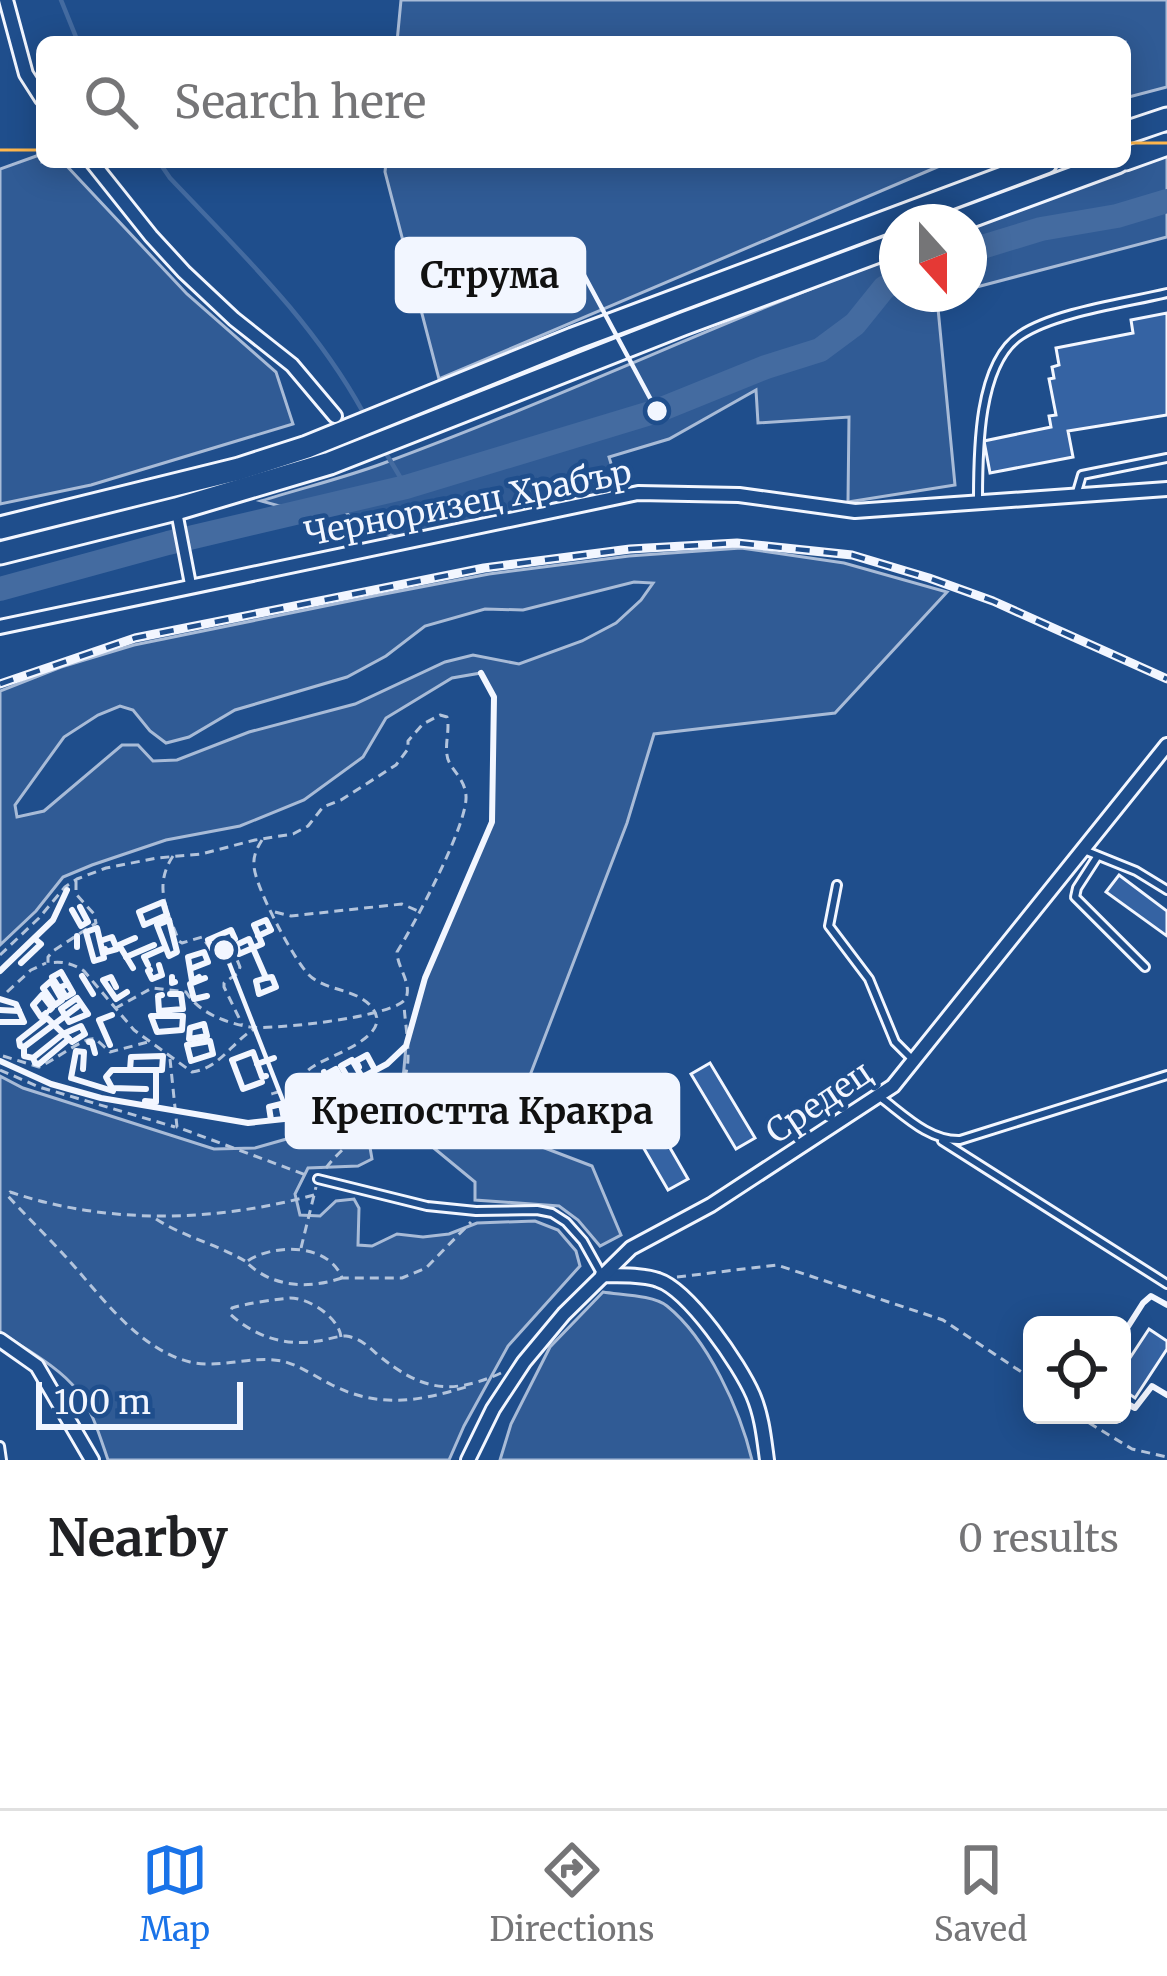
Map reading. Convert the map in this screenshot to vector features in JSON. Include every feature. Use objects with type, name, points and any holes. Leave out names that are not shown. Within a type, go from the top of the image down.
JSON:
[{"type":"highway","points":[[1131,131],[1167,119]]},
{"type":"highway","points":[[1131,157],[1167,144]]},
{"type":"highway","points":[[0,528],[239,469],[307,447],[573,339],[1029,168]]},
{"type":"highway","points":[[987,210],[1100,168]]},
{"type":"highway","points":[[0,553],[178,514],[283,479],[879,251]]},
{"type":"highway","points":[[307,447],[329,434],[335,416],[357,421],[459,386]]},
{"type":"street","points":[[6,0],[26,74],[36,90]]},
{"type":"street","points":[[97,168],[184,272],[292,365],[335,416]]},
{"type":"street","name":"Черноризец Храбър","points":[[0,627],[190,580],[638,493],[739,495],[856,511],[1167,488]]},
{"type":"street","points":[[178,514],[190,580]]},
{"type":"street","name":"Средец","points":[[468,1460],[493,1408],[524,1362],[631,1248],[710,1205],[893,1086],[1167,745]]},
{"type":"street","points":[[602,1275],[658,1279],[679,1291],[734,1362],[753,1395],[767,1460]]},
{"type":"street","points":[[0,1340],[37,1366],[92,1460]]},
{"type":"lane","points":[[978,504],[978,441],[994,371],[1009,345],[1024,332],[1060,319],[1167,293]]},
{"type":"lane","points":[[1076,495],[1082,475],[1167,458]]},
{"type":"lane","points":[[1083,849],[1167,890]]},
{"type":"lane","points":[[1097,857],[1075,897],[1145,967]]},
{"type":"lane","points":[[837,885],[829,926],[868,979],[895,1042],[914,1060]]},
{"type":"lane","points":[[930,1134],[960,1140],[1167,1075]]},
{"type":"lane","points":[[880,1097],[930,1134],[1167,1283]]},
{"type":"lane","points":[[318,1179],[427,1206],[552,1213],[583,1241],[602,1275]]},
{"type":"lane","points":[[0,1446],[2,1460]]},
{"type":"path","points":[[0,955],[77,879],[106,868],[293,834],[308,826],[323,807],[396,765],[423,724],[440,715],[447,717],[447,756],[464,784],[467,800],[439,874],[397,952],[407,990],[404,1030],[409,1054],[402,1085],[381,1114],[318,1179],[300,1250]]},
{"type":"path","points":[[263,839],[256,850],[254,870],[308,974],[369,1004],[376,1028],[305,1071],[290,1088],[268,1095]]},
{"type":"path","points":[[173,856],[160,886],[174,928],[182,943],[202,937],[213,952],[233,950],[240,967],[224,987],[243,1025]]},
{"type":"path","points":[[48,963],[53,951],[96,923],[76,894],[77,879]]},
{"type":"path","points":[[272,910],[292,916],[402,904],[420,912]]},
{"type":"path","points":[[7,992],[31,970],[48,963],[75,965],[149,1042],[192,1072],[217,1064],[256,1028]]},
{"type":"path","points":[[115,1010],[152,988],[176,989],[186,992],[202,1011],[256,1028],[375,1013],[404,1001]]},
{"type":"path","points":[[3,1056],[39,1067],[91,1038],[110,1052],[149,1042]]},
{"type":"path","points":[[170,1057],[177,1127]]},
{"type":"path","points":[[0,1070],[318,1179]]},
{"type":"path","points":[[314,1195],[223,1214],[152,1216],[61,1207],[7,1195],[119,1316],[169,1354],[191,1362],[279,1360],[358,1398],[382,1401],[424,1399],[524,1362]]},
{"type":"path","points":[[152,1216],[226,1250],[256,1272],[298,1285],[342,1278],[402,1278],[426,1268],[474,1220]]},
{"type":"path","points":[[246,1262],[273,1250],[300,1250],[323,1257],[340,1270],[342,1278]]},
{"type":"path","points":[[658,1279],[777,1265],[943,1320],[1023,1373]]},
{"type":"path","points":[[295,1299],[298,1285]]},
{"type":"path","points":[[341,1337],[334,1320],[295,1299],[241,1305],[230,1314],[262,1336],[284,1342],[341,1337],[364,1343],[421,1383],[466,1387]]},
{"type":"path","points":[[1091,1424],[1132,1449],[1167,1456]]},
{"type":"shaded area","points":[[401,0],[1167,0],[1167,87],[1131,96],[1131,36],[398,36]]},
{"type":"shaded area","points":[[1167,154],[1167,237],[987,284],[987,220]]},
{"type":"shaded area","points":[[36,156],[36,168],[69,168],[187,294],[276,372],[293,424],[91,485],[0,504],[0,169]]},
{"type":"shaded area","points":[[385,168],[935,168],[439,379]]},
{"type":"shaded area","points":[[879,262],[879,312],[938,312],[955,485],[848,502],[849,417],[758,423],[756,390],[669,439],[609,457],[619,490],[396,537],[356,523],[331,496],[283,507],[261,501],[449,438]]},
{"type":"shaded area","points":[[741,548],[844,563],[947,592],[835,713],[654,734],[627,823],[519,1104],[542,1147],[592,1166],[621,1235],[600,1246],[559,1206],[475,1200],[475,1182],[424,1140],[401,1101],[406,1046],[425,978],[492,822],[494,697],[481,673],[452,678],[386,718],[363,757],[304,800],[240,826],[166,840],[63,877],[0,945],[0,691],[134,645],[489,574]],"holes":[[[634,582],[653,583],[616,623],[519,664],[473,655],[445,662],[355,704],[249,732],[177,760],[153,761],[138,745],[122,745],[44,811],[17,817],[15,805],[64,737],[120,706],[133,710],[166,743],[189,737],[235,710],[347,677],[386,656],[425,626],[485,609],[523,610]]]},
{"type":"shaded area","points":[[0,1076],[23,1088],[214,1149],[255,1148],[290,1138],[348,1111],[368,1136],[372,1159],[358,1166],[308,1168],[295,1194],[300,1215],[320,1216],[336,1201],[354,1199],[359,1208],[358,1245],[372,1246],[397,1234],[423,1237],[449,1234],[477,1223],[535,1221],[558,1230],[576,1251],[580,1266],[508,1346],[449,1460],[108,1460],[77,1390],[0,1332]]},
{"type":"shaded area","points":[[603,1292],[654,1300],[682,1320],[720,1377],[752,1460],[500,1460],[511,1424],[550,1347]]},
{"type":"building","points":[[1167,313],[1167,415],[1068,431],[1073,457],[990,473],[984,441],[1051,427],[1049,416],[1056,415],[1049,379],[1054,378],[1052,367],[1059,365],[1056,348],[1133,333],[1131,320]]},
{"type":"building","points":[[1119,875],[1167,911],[1167,936],[1106,892]]},
{"type":"building","points":[[710,1063],[755,1138],[736,1149],[691,1074]]},
{"type":"building","points":[[644,1103],[688,1179],[668,1190],[624,1114]]},
{"type":"building","points":[[1149,1329],[1167,1341],[1167,1349],[1135,1398],[1131,1395],[1131,1356]]},
{"type":"waterway","points":[[61,0],[76,36]]},
{"type":"waterway","points":[[163,168],[299,318],[363,412]]},
{"type":"waterway","points":[[987,246],[1167,201]]},
{"type":"waterway","points":[[0,589],[168,543],[406,487],[657,411],[820,350],[855,324],[879,294]]},
{"type":"waterway","points":[[387,455],[406,487]]},
{"type":"railway","points":[[0,684],[135,638],[484,568],[630,549],[737,543],[852,555],[929,578],[993,601],[1167,679]]},
{"type":"wall","points":[[0,1061],[51,1084],[101,1098],[248,1123],[284,1119],[387,1064],[406,1046],[425,978],[492,822],[494,697],[481,673]]},
{"type":"wall","points":[[0,971],[53,920],[67,890]]},
{"type":"wall","points":[[163,902],[167,915],[144,925],[139,912],[163,902]]},
{"type":"wall","points":[[72,910],[81,926],[88,922],[80,907]]},
{"type":"wall","points":[[169,920],[177,952],[169,956],[157,925],[169,920]]},
{"type":"wall","points":[[258,936],[271,930],[266,920],[254,925],[262,944],[239,954],[236,945],[249,939],[266,978],[272,977],[276,987],[259,994],[256,981],[266,978]]},
{"type":"wall","points":[[97,928],[104,958],[94,961],[86,932],[97,928]]},
{"type":"wall","points":[[231,930],[235,939],[212,949],[208,940],[231,930]]},
{"type":"wall","points":[[77,936],[77,947]]},
{"type":"wall","points":[[103,940],[112,937],[117,949],[105,949]]},
{"type":"wall","points":[[133,968],[119,945],[135,938]]},
{"type":"wall","points":[[21,963],[41,944],[35,939]]},
{"type":"wall","points":[[126,957],[154,945]]},
{"type":"wall","points":[[148,965],[144,957],[162,949]]},
{"type":"wall","points":[[190,969],[208,962],[204,952],[188,957],[192,981],[199,977]]},
{"type":"wall","points":[[150,970],[152,979],[162,975],[159,965]]},
{"type":"wall","points":[[60,987],[66,997],[73,993],[61,972],[52,977],[59,988],[68,984]]},
{"type":"wall","points":[[82,976],[93,994]]},
{"type":"wall","points":[[116,987],[111,977],[103,980],[116,999],[127,992]]},
{"type":"wall","points":[[172,977],[175,982]]},
{"type":"wall","points":[[205,978],[190,984],[194,999],[207,996]]},
{"type":"wall","points":[[51,981],[62,1000],[55,1005],[43,988],[51,981]]},
{"type":"wall","points":[[162,995],[158,996],[159,1011],[183,1009],[181,994],[170,994]]},
{"type":"wall","points":[[46,1013],[41,1017],[33,1005],[42,995],[50,1010]]},
{"type":"wall","points":[[77,998],[88,1014],[69,1022],[61,1009],[77,998]]},
{"type":"wall","points":[[0,999],[16,1004],[24,1022],[0,1022]]},
{"type":"wall","points":[[24,1047],[77,1007]]},
{"type":"wall","points":[[0,1010],[19,1011]]},
{"type":"wall","points":[[110,1045],[99,1020],[112,1015]]},
{"type":"wall","points":[[151,1016],[183,1016],[182,1030],[157,1032],[151,1016]]},
{"type":"wall","points":[[47,1018],[69,1039],[39,1064],[24,1056],[19,1040],[47,1018]]},
{"type":"wall","points":[[204,1024],[207,1036],[189,1039],[190,1028],[204,1024]]},
{"type":"wall","points":[[33,1058],[81,1026],[85,1034],[72,1042],[69,1039]]},
{"type":"wall","points":[[210,1041],[213,1054],[191,1061],[187,1045],[210,1041]]},
{"type":"wall","points":[[89,1042],[95,1053]]},
{"type":"wall","points":[[83,1069],[84,1052],[76,1051],[71,1078],[113,1091]]},
{"type":"wall","points":[[262,1082],[243,1089],[232,1060],[253,1052],[262,1077],[266,1076]]},
{"type":"wall","points":[[359,1067],[356,1061],[367,1055],[375,1070]]},
{"type":"wall","points":[[130,1070],[131,1057],[163,1056],[162,1070],[112,1070],[106,1077],[112,1088],[146,1089]]},
{"type":"wall","points":[[257,1064],[274,1058]]},
{"type":"wall","points":[[351,1083],[341,1066],[352,1060],[362,1077]]},
{"type":"wall","points":[[324,1072],[330,1084],[341,1078],[336,1069],[325,1075]]},
{"type":"wall","points":[[145,1101],[156,1102],[156,1070]]},
{"type":"wall","points":[[305,1109],[299,1093],[313,1086],[320,1101]]},
{"type":"wall","points":[[271,1120],[269,1107],[281,1104],[284,1119]]},
{"type":"wall","points":[[1131,1322],[1151,1296],[1167,1305]]},
{"type":"wall","points":[[1131,1406],[1135,1408],[1152,1386],[1167,1395]]},
{"type":"power","points":[[1131,143],[1167,143]]},
{"type":"power","points":[[0,150],[36,150]]},
{"type":"place","name":"Струма","points":[[657,411]]},
{"type":"place","name":"Крепостта Кракра","points":[[224,950]]}]
